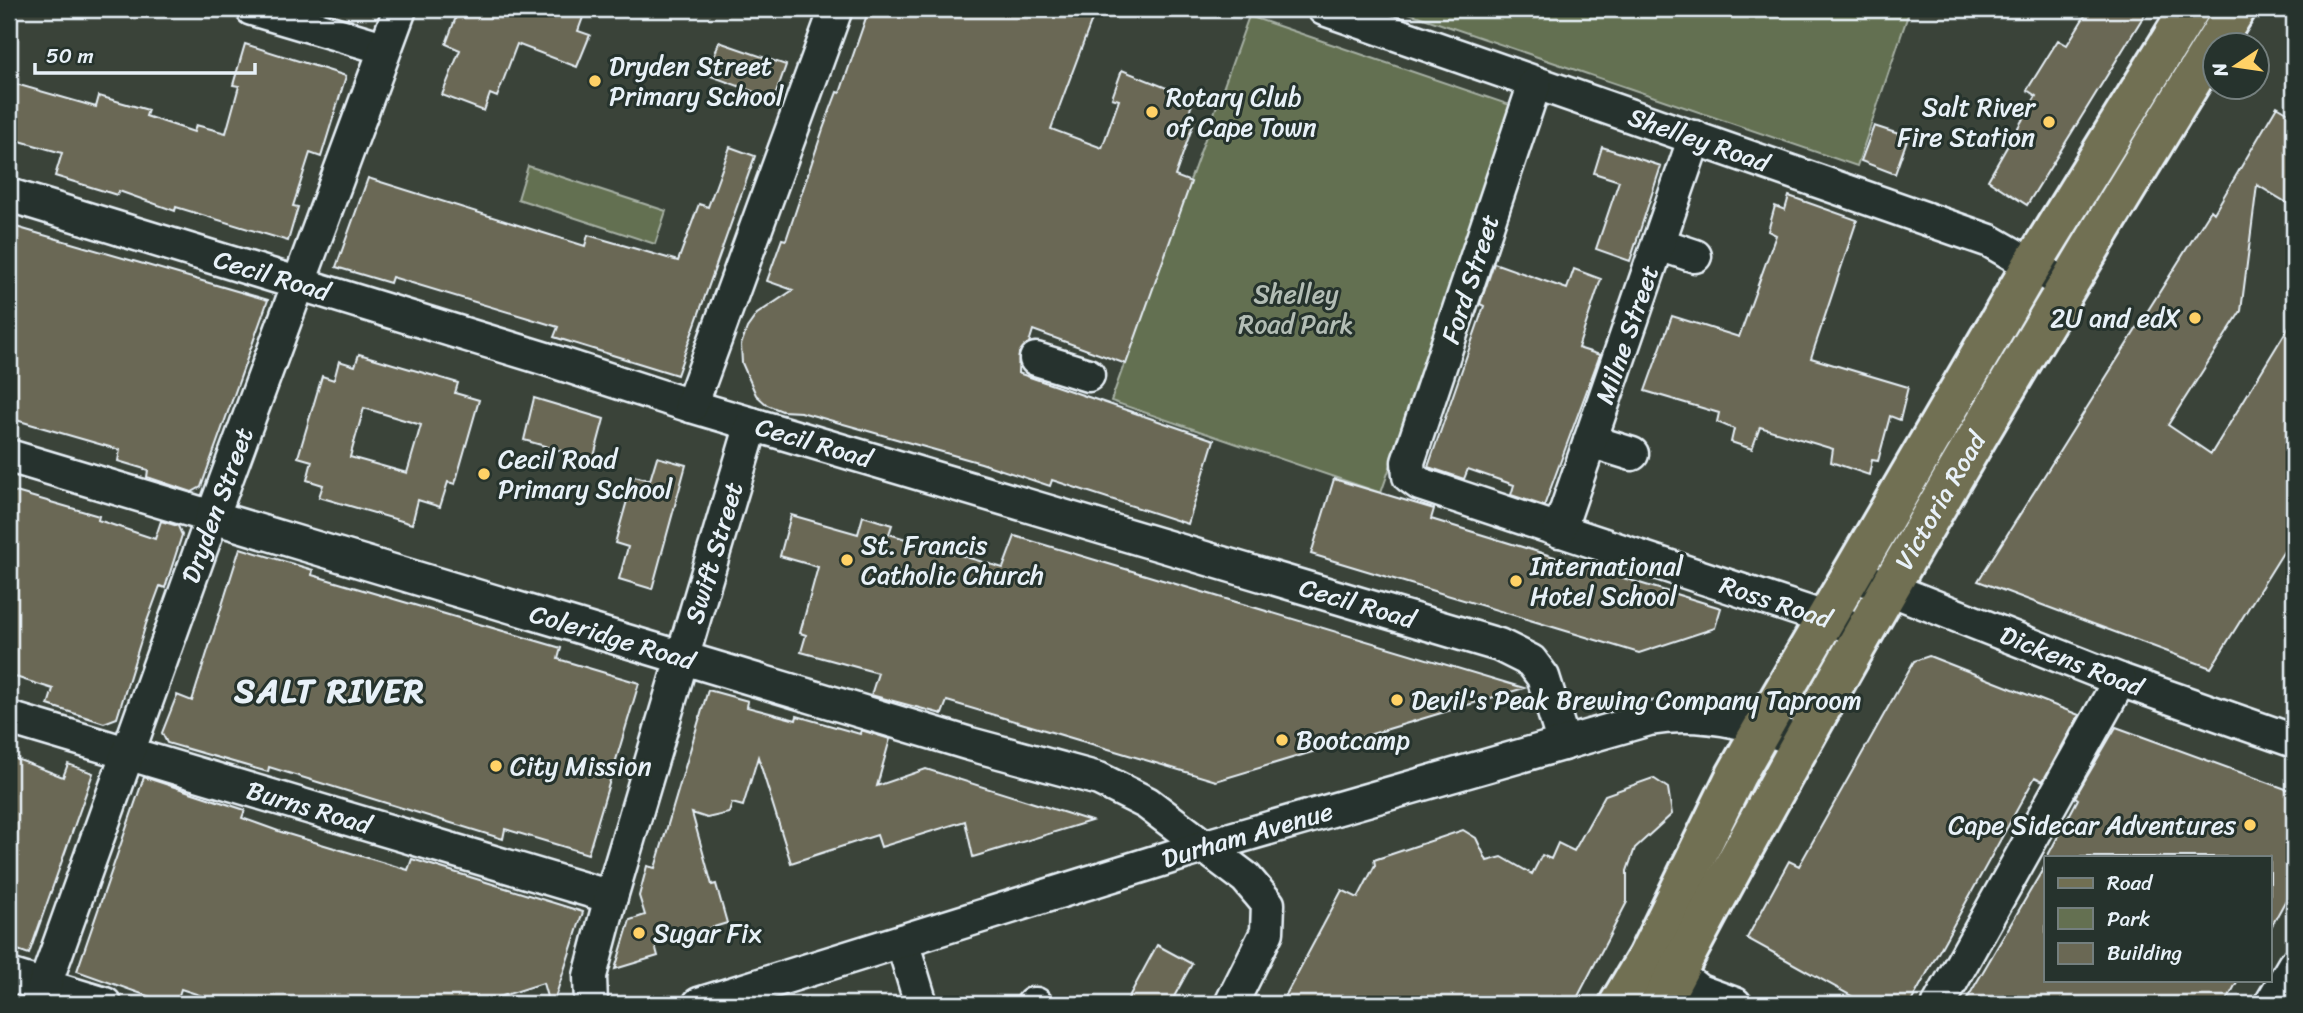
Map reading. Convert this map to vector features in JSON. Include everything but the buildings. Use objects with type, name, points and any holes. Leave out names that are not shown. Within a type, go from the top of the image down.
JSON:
[{"type":"main road","name":"Victoria Road","points":[[2222,32],[2236,9]]},
{"type":"main road","name":"Victoria Road","points":[[1661,978],[1736,775],[2032,265],[2184,19]]},
{"type":"main road","name":"Victoria Road","points":[[1619,1004],[1661,978],[1866,632],[2066,285],[2202,64]]},
{"type":"street","points":[[252,9],[384,48]]},
{"type":"street","name":"Dryden Street","points":[[42,995],[212,518],[400,9]]},
{"type":"street","points":[[691,406],[836,9]]},
{"type":"street","name":"Shelley Road","points":[[1324,9],[1990,241],[2066,285]]},
{"type":"street","points":[[2184,19],[2202,39]]},
{"type":"street","name":"Ford Street","points":[[1409,477],[1408,462],[1535,83]]},
{"type":"street","name":"Milne Street","points":[[1559,531],[1695,137]]},
{"type":"street","name":"Cecil Road","points":[[9,195],[752,424],[976,476],[1499,645],[1531,661],[1544,677],[1564,744]]},
{"type":"street","points":[[1659,244],[1695,256]]},
{"type":"street","points":[[1974,363],[2009,383]]},
{"type":"street","points":[[1043,368],[1088,376]]},
{"type":"street","name":"Swift Street","points":[[591,1004],[590,976],[611,897],[752,424]]},
{"type":"street","points":[[1590,441],[1632,454]]},
{"type":"street","name":"Coleridge Road","points":[[9,456],[970,744],[1099,779],[1147,803],[1246,878],[1268,904],[1267,932],[1231,1004]]},
{"type":"street","name":"Ross Road","points":[[1409,477],[1420,484],[1866,632]]},
{"type":"street","name":"Dickens Road","points":[[1852,573],[2120,680],[2294,741]]},
{"type":"street","points":[[1939,1004],[2120,680]]},
{"type":"street","name":"Durham Avenue","points":[[699,1004],[1203,848],[1648,719],[1678,714],[1763,727],[1801,742]]},
{"type":"street","name":"Burns Road","points":[[9,718],[611,897]]},
{"type":"street","points":[[902,942],[921,1004]]},
{"type":"street","points":[[2271,1004],[2294,965]]},
{"type":"street","points":[[9,975],[42,995],[105,1004]]},
{"type":"street","points":[[1661,978],[1735,1004]]},
{"type":"green space","points":[[1397,9],[1910,9],[1857,166]]},
{"type":"green space","name":"Shelley Road Park","points":[[1249,16],[1516,107],[1381,493],[1111,401]]},
{"type":"green space","points":[[528,166],[666,211],[655,244],[518,199]]},
{"type":"place","name":"Dryden Street Primary School","points":[[595,81]]},
{"type":"place","name":"Rotary Club of Cape Town","points":[[1152,112]]},
{"type":"place","name":"Salt River Fire Station","points":[[2049,122]]},
{"type":"place","name":"2U and edX","points":[[2195,318]]},
{"type":"place","name":"Cecil Road Primary School","points":[[484,474]]},
{"type":"place","name":"St. Francis Catholic Church","points":[[847,560]]},
{"type":"place","name":"International Hotel School","points":[[1516,581]]},
{"type":"place","name":"Devil's Peak Brewing Company Taproom","points":[[1397,700]]},
{"type":"place","name":"Bootcamp","points":[[1282,740]]},
{"type":"place","name":"City Mission","points":[[496,766]]},
{"type":"place","name":"Cape Sidecar Adventures","points":[[2250,825]]},
{"type":"place","name":"Sugar Fix","points":[[639,933]]},
{"type":"district","name":"SALT RIVER","points":[[330,690]]}]
